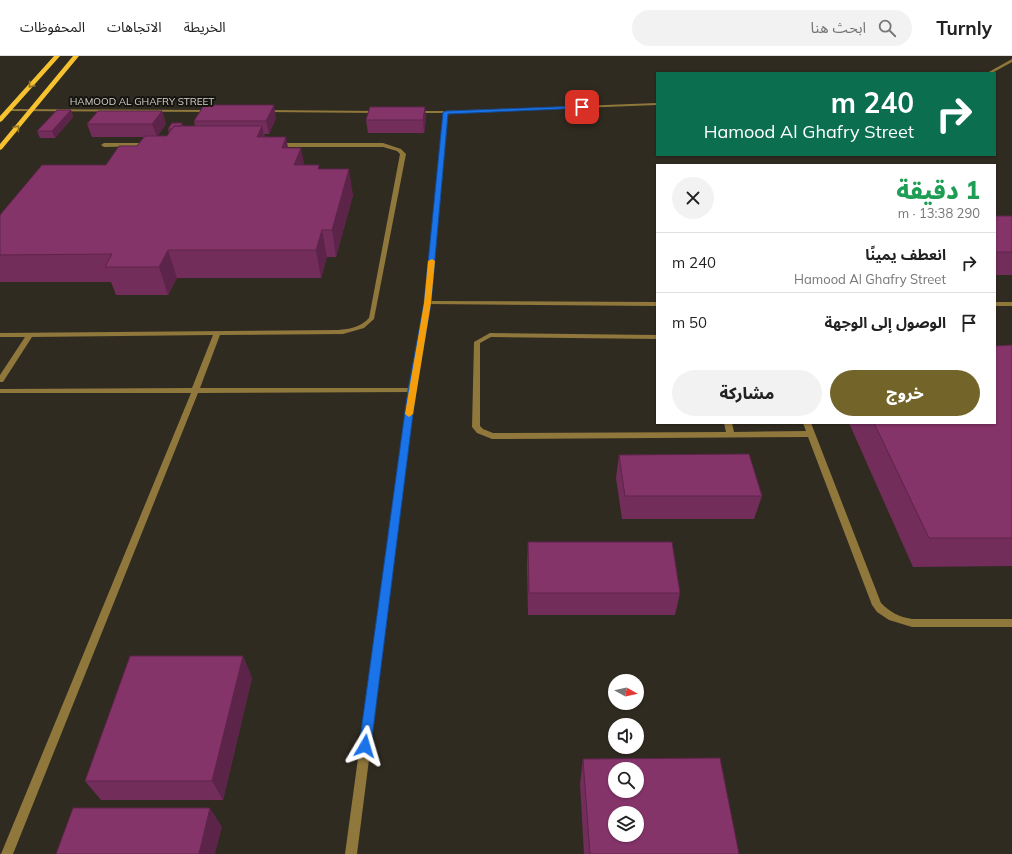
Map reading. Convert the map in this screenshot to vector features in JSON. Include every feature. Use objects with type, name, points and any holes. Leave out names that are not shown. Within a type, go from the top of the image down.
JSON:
[{"type":"main road","points":[[0,120],[57,56]]},
{"type":"main road","points":[[0,148],[34,109],[76,56]]},
{"type":"street","points":[[990,72],[1012,60]]},
{"type":"street","points":[[406,112],[446,112],[656,104]]},
{"type":"street","name":"HAMOOD AL GHAFRY STREET","points":[[10,110],[216,111]]},
{"type":"street","points":[[256,111],[382,112]]},
{"type":"street","points":[[351,854],[412,390],[428,303],[446,112]]},
{"type":"street","points":[[104,145],[160,145]]},
{"type":"street","points":[[0,335],[347,331],[362,327],[372,318],[403,154],[399,150],[383,145],[272,145]]},
{"type":"street","points":[[428,303],[656,304]]},
{"type":"street","points":[[996,304],[1012,304]]},
{"type":"street","points":[[6,854],[195,391],[217,333]]},
{"type":"street","points":[[0,380],[30,335]]},
{"type":"street","points":[[656,337],[490,335],[480,339],[477,342],[476,427],[480,431],[492,436],[811,434]]},
{"type":"street","points":[[0,391],[412,390]]},
{"type":"street","points":[[728,424],[731,435]]},
{"type":"street","points":[[807,424],[877,605],[883,612],[897,620],[912,623],[1012,624]]},
{"type":"building","points":[[204,105],[274,105],[266,121],[194,121]]},
{"type":"building","points":[[370,107],[425,107],[423,120],[366,120]]},
{"type":"building","points":[[57,110],[71,110],[52,131],[37,131]]},
{"type":"building","points":[[98,111],[162,111],[152,124],[87,124]]},
{"type":"building","points":[[172,123],[182,123],[181,126],[174,126],[172,129],[168,129]]},
{"type":"building","points":[[174,126],[262,126],[257,137],[286,137],[282,148],[301,148],[294,165],[319,165],[318,169],[349,169],[332,230],[322,230],[316,250],[168,250],[159,267],[105,267],[112,254],[0,255],[0,215],[42,165],[106,165],[119,146],[137,146],[145,136],[167,136]]},
{"type":"building","points":[[996,216],[1012,216],[1012,252],[996,252]]},
{"type":"building","points":[[1012,345],[1012,538],[929,538],[874,424],[996,424],[996,346]]},
{"type":"building","points":[[749,454],[762,496],[625,496],[619,455]]},
{"type":"building","points":[[528,542],[672,542],[680,593],[529,593]]},
{"type":"building","points":[[130,656],[243,656],[212,781],[85,781]]},
{"type":"building","points":[[720,758],[739,854],[590,854],[583,759]]},
{"type":"building","points":[[73,808],[210,808],[199,854],[56,854]]},
{"type":"slow traffic","points":[[409,414],[428,303],[432,261]]},
{"type":"route","points":[[365,746],[412,390],[428,303],[446,112],[582,107]]}]
